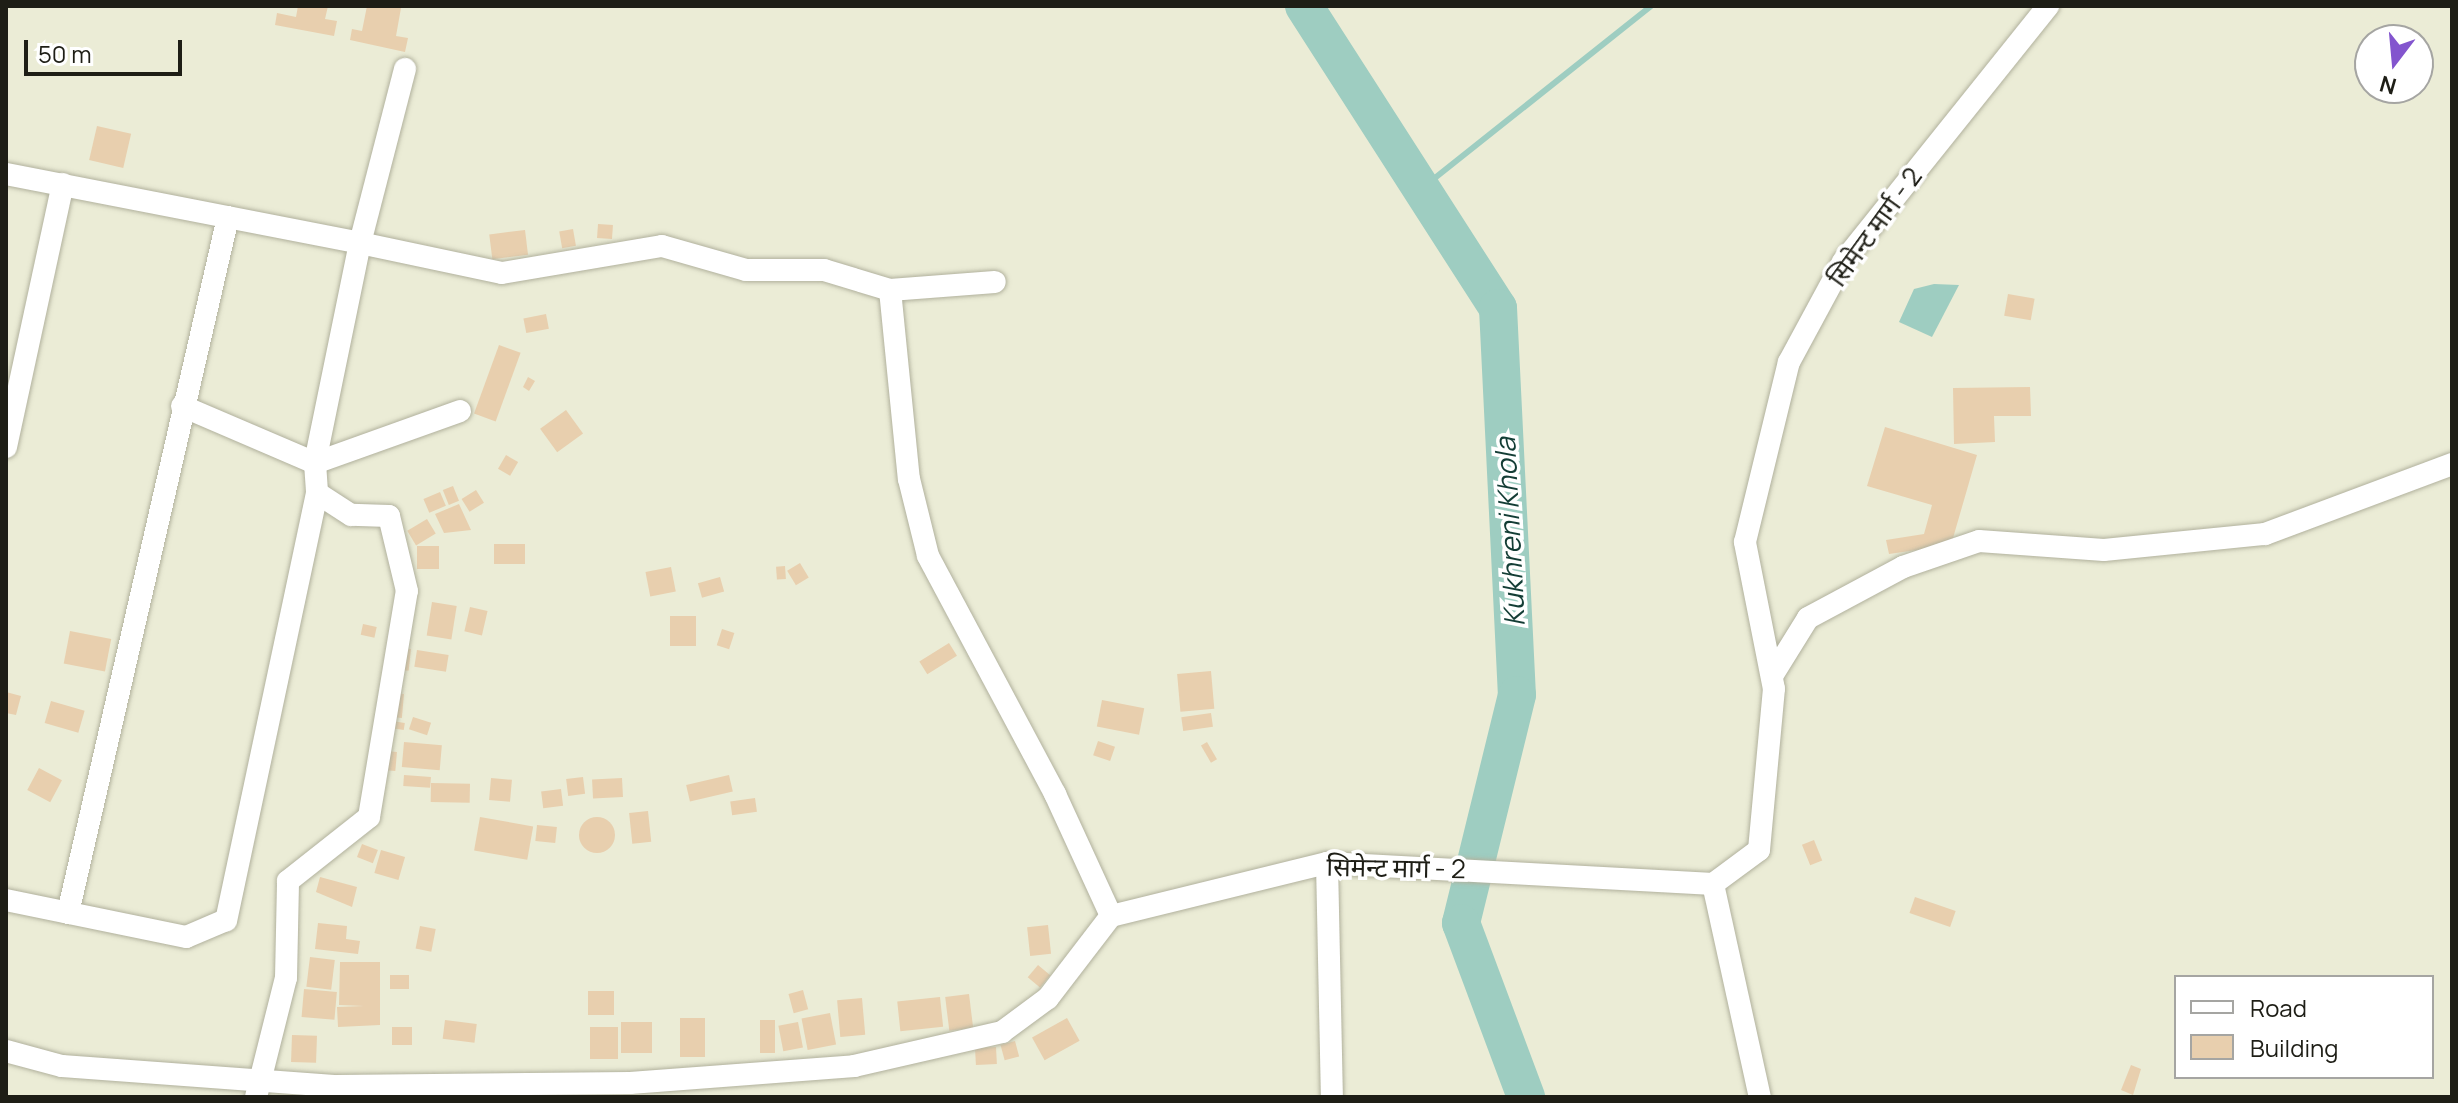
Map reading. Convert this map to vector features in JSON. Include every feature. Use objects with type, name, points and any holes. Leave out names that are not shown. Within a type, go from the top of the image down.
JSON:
[{"type":"street","name":"सिमेन्ट मार्ग - 2","points":[[1111,916],[1327,863],[1713,884],[1759,850],[1772,676],[1745,542],[1789,362],[1843,262],[2048,6]]},
{"type":"street","points":[[6,900],[186,937],[226,920],[317,493],[315,463],[360,243],[405,69]]},
{"type":"street","points":[[6,174],[502,273],[662,246],[746,270],[824,270],[890,290],[995,282]]},
{"type":"street","points":[[6,447],[63,184]]},
{"type":"street","points":[[68,913],[182,406],[228,217]]},
{"type":"street","points":[[6,1051],[62,1066],[257,1089],[337,1086],[558,1088],[854,1066],[1002,1032],[1048,998],[1111,916],[1055,794],[928,556],[909,479],[890,290]]},
{"type":"street","points":[[182,406],[315,463],[460,411]]},
{"type":"street","points":[[1772,676],[1808,618],[1903,567],[1979,541],[2104,550],[2265,534],[2452,464]]},
{"type":"street","points":[[257,1089],[286,978],[288,881],[369,817],[407,591],[389,516],[339,511],[317,493]]},
{"type":"street","points":[[1327,863],[1332,1097]]},
{"type":"street","points":[[1713,884],[1760,1097]]},
{"type":"water","points":[[1934,284],[1959,285],[1932,337],[1899,322],[1914,289]]},
{"type":"building","points":[[298,6],[328,6],[325,19],[337,21],[334,36],[275,25],[277,13],[296,17]]},
{"type":"building","points":[[367,6],[413,6],[401,8],[396,36],[408,38],[405,52],[350,40],[352,29],[362,31]]},
{"type":"building","points":[[97,126],[131,134],[123,168],[89,160]]},
{"type":"building","points":[[598,224],[613,225],[612,239],[597,238]]},
{"type":"building","points":[[573,229],[576,246],[562,248],[559,231]]},
{"type":"building","points":[[525,230],[528,255],[492,259],[489,234]]},
{"type":"building","points":[[2008,294],[2035,299],[2031,320],[2004,316]]},
{"type":"building","points":[[546,314],[549,329],[526,333],[523,318]]},
{"type":"building","points":[[499,345],[521,353],[496,421],[474,414]]},
{"type":"building","points":[[528,377],[535,381],[529,391],[523,387]]},
{"type":"building","points":[[2030,387],[2031,416],[1994,416],[1995,442],[1954,444],[1953,388]]},
{"type":"building","points":[[566,410],[583,433],[557,452],[540,429]]},
{"type":"building","points":[[1885,427],[1977,455],[1951,545],[1889,554],[1886,540],[1924,534],[1932,505],[1867,486]]},
{"type":"building","points":[[506,455],[518,462],[510,476],[498,469]]},
{"type":"building","points":[[453,486],[459,501],[449,505],[443,490]]},
{"type":"building","points":[[476,490],[484,503],[470,512],[462,499]]},
{"type":"building","points":[[440,492],[446,506],[429,513],[423,499]]},
{"type":"building","points":[[459,504],[471,530],[444,533],[435,514]]},
{"type":"building","points":[[427,519],[436,534],[416,545],[407,531]]},
{"type":"building","points":[[494,544],[525,544],[525,564],[494,564]]},
{"type":"building","points":[[417,546],[439,546],[439,569],[417,569]]},
{"type":"building","points":[[800,563],[809,578],[796,585],[787,571]]},
{"type":"building","points":[[785,566],[786,579],[777,580],[776,567]]},
{"type":"building","points":[[671,567],[676,592],[650,597],[645,572]]},
{"type":"building","points":[[720,577],[724,591],[702,598],[698,583]]},
{"type":"building","points":[[432,602],[457,606],[451,639],[427,636]]},
{"type":"building","points":[[470,607],[488,611],[482,635],[464,631]]},
{"type":"building","points":[[670,616],[696,616],[696,646],[670,646]]},
{"type":"building","points":[[363,624],[377,627],[374,638],[361,635]]},
{"type":"building","points":[[722,629],[734,633],[729,649],[717,645]]},
{"type":"building","points":[[70,631],[111,639],[105,671],[64,663]]},
{"type":"building","points":[[949,643],[957,656],[927,674],[919,662]]},
{"type":"building","points":[[402,648],[411,649],[409,671],[400,670]]},
{"type":"building","points":[[417,650],[449,655],[446,672],[414,667]]},
{"type":"building","points":[[1211,671],[1214,709],[1180,712],[1177,674]]},
{"type":"building","points":[[6,692],[21,696],[16,715],[6,713]]},
{"type":"building","points":[[392,693],[404,694],[402,718],[390,717]]},
{"type":"building","points":[[1102,700],[1144,708],[1139,735],[1097,727]]},
{"type":"building","points":[[51,701],[85,711],[78,733],[45,723]]},
{"type":"building","points":[[1211,713],[1213,727],[1183,731],[1181,717]]},
{"type":"building","points":[[413,717],[431,723],[427,735],[409,729]]},
{"type":"building","points":[[392,721],[405,723],[404,730],[391,728]]},
{"type":"building","points":[[1098,741],[1115,747],[1110,761],[1093,755]]},
{"type":"building","points":[[404,742],[442,745],[440,770],[402,767]]},
{"type":"building","points":[[1207,742],[1217,759],[1211,763],[1201,746]]},
{"type":"building","points":[[385,751],[397,752],[395,771],[383,770]]},
{"type":"building","points":[[39,768],[62,780],[50,802],[27,790]]},
{"type":"building","points":[[404,775],[431,777],[430,788],[403,786]]},
{"type":"building","points":[[729,775],[733,792],[690,801],[686,785]]},
{"type":"building","points":[[583,777],[585,794],[568,796],[566,779]]},
{"type":"building","points":[[491,778],[512,780],[510,802],[489,800]]},
{"type":"building","points":[[622,778],[623,797],[593,799],[592,780]]},
{"type":"building","points":[[431,783],[470,784],[470,803],[431,802]]},
{"type":"building","points":[[561,789],[563,806],[543,808],[541,791]]},
{"type":"building","points":[[755,798],[757,812],[732,815],[730,801]]},
{"type":"building","points":[[648,811],[651,842],[632,844],[629,813]]},
{"type":"building","points":[[480,817],[533,826],[527,860],[474,850]]},
{"type":"building","points":[[597,817],[610,822],[615,835],[610,848],[597,853],[584,848],[579,835],[584,822]]},
{"type":"building","points":[[537,825],[557,827],[555,843],[535,841]]},
{"type":"building","points":[[1814,840],[1822,860],[1810,865],[1802,845]]},
{"type":"building","points":[[362,844],[378,850],[373,863],[357,857]]},
{"type":"building","points":[[381,850],[405,857],[398,880],[374,873]]},
{"type":"building","points":[[320,877],[357,887],[352,907],[316,892]]},
{"type":"building","points":[[1915,897],[1956,911],[1950,927],[1909,913]]},
{"type":"building","points":[[318,923],[347,926],[346,939],[360,941],[358,954],[315,949]]},
{"type":"building","points":[[1048,925],[1051,954],[1030,956],[1027,927]]},
{"type":"building","points":[[420,926],[436,929],[431,952],[416,949]]},
{"type":"building","points":[[310,957],[335,960],[331,990],[306,987]]},
{"type":"building","points":[[340,962],[380,962],[380,1025],[338,1027],[337,1007],[364,1006],[339,1005]]},
{"type":"building","points":[[1038,965],[1050,975],[1040,988],[1028,977]]},
{"type":"building","points":[[390,975],[409,975],[409,989],[390,989]]},
{"type":"building","points":[[304,989],[337,992],[334,1020],[302,1017]]},
{"type":"building","points":[[803,990],[808,1009],[794,1013],[789,994]]},
{"type":"building","points":[[588,991],[614,991],[614,1015],[588,1015]]},
{"type":"building","points":[[969,994],[973,1028],[949,1031],[945,997]]},
{"type":"building","points":[[940,997],[943,1027],[900,1031],[897,1001]]},
{"type":"building","points":[[862,998],[865,1035],[840,1037],[837,1000]]},
{"type":"building","points":[[830,1013],[836,1044],[808,1050],[802,1019]]},
{"type":"building","points":[[680,1018],[705,1018],[705,1057],[680,1057]]},
{"type":"building","points":[[1067,1018],[1080,1041],[1045,1060],[1032,1037]]},
{"type":"building","points":[[445,1020],[477,1024],[474,1043],[443,1039]]},
{"type":"building","points":[[760,1020],[775,1020],[775,1053],[760,1053]]},
{"type":"building","points":[[621,1022],[652,1022],[652,1053],[621,1053]]},
{"type":"building","points":[[798,1022],[803,1048],[783,1051],[778,1026]]},
{"type":"building","points":[[392,1027],[412,1027],[412,1045],[392,1045]]},
{"type":"building","points":[[590,1027],[618,1027],[618,1059],[590,1059]]},
{"type":"building","points":[[292,1035],[317,1036],[316,1063],[291,1062]]},
{"type":"building","points":[[1015,1041],[1019,1056],[1005,1060],[1001,1045]]},
{"type":"building","points":[[996,1047],[997,1064],[976,1065],[975,1048]]},
{"type":"building","points":[[2131,1065],[2141,1069],[2133,1095],[2121,1090]]},
{"type":"waterway","name":"Kukhreni Khola","points":[[1304,6],[1498,308],[1517,695],[1461,923],[1526,1097]]},
{"type":"waterway","points":[[1421,189],[1651,6]]}]
